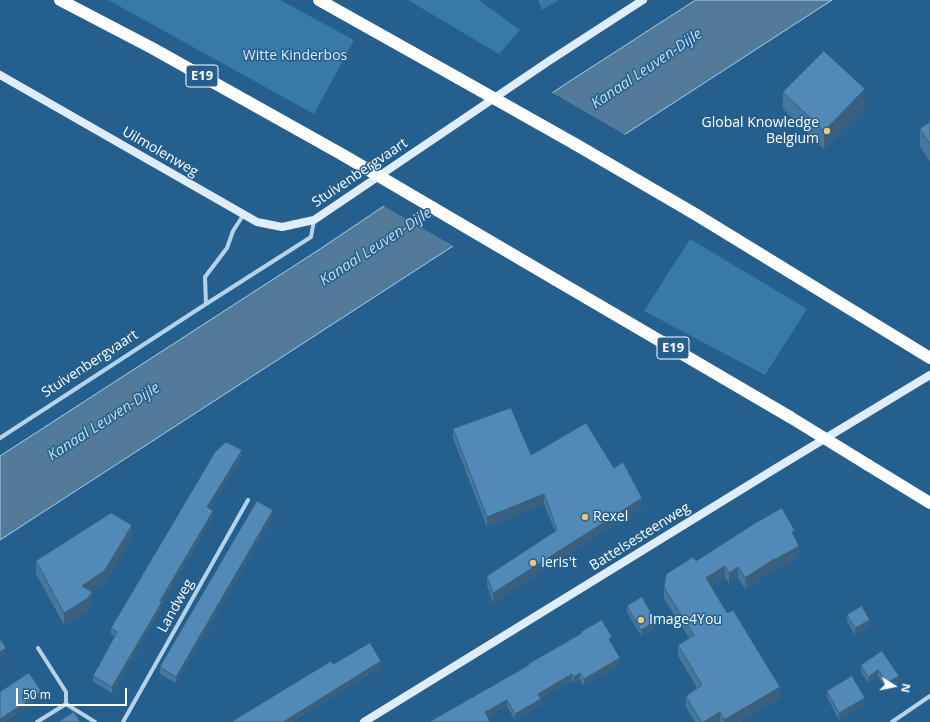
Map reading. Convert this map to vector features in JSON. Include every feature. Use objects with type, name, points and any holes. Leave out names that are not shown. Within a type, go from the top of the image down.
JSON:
[{"type":"highway","name":"E19","points":[[60,0],[152,48],[343,155],[790,417],[930,503]]},
{"type":"highway","points":[[319,0],[575,144],[695,214],[930,358]]},
{"type":"main road","name":"Stuivenbergvaart","points":[[314,220],[543,65],[643,0]]},
{"type":"main road","name":"Uilmolenweg","points":[[0,75],[257,222],[282,227],[314,220]]},
{"type":"main road","name":"Battelsesteenweg","points":[[364,722],[930,374]]},
{"type":"street","points":[[206,304],[205,277],[227,248],[233,231],[244,214]]},
{"type":"street","name":"Stuivenbergvaart","points":[[0,438],[311,237],[314,220]]},
{"type":"street","name":"Landweg","points":[[123,722],[248,500]]},
{"type":"street","points":[[38,648],[66,692],[66,704]]},
{"type":"street","points":[[892,722],[930,696]]},
{"type":"street","points":[[37,722],[66,704]]},
{"type":"street","points":[[66,704],[96,722]]},
{"type":"green space","name":"Witte Kinderbos","points":[[108,0],[280,0],[354,40],[314,114]]},
{"type":"green space","points":[[408,0],[479,0],[520,30],[499,54]]},
{"type":"green space","points":[[538,0],[559,0],[542,10]]},
{"type":"green space","points":[[690,239],[807,309],[765,375],[644,311]]},
{"type":"water","name":"Kanaal Leuven-Dijle","points":[[696,0],[832,0],[0,540],[0,456],[320,249],[567,83]]},
{"type":"pier","points":[[551,92],[627,136],[455,247],[382,205]]},
{"type":"building","points":[[824,51],[865,89],[824,131],[783,92]]},
{"type":"building","points":[[930,122],[930,144],[920,129]]},
{"type":"building","points":[[511,408],[531,455],[586,423],[614,468],[623,462],[642,498],[493,593],[487,576],[557,530],[544,494],[487,517],[453,429]]},
{"type":"building","points":[[226,442],[242,450],[207,507],[213,511],[112,687],[93,676],[117,632],[111,628],[215,452]]},
{"type":"building","points":[[257,501],[273,510],[176,677],[160,667]]},
{"type":"building","points":[[782,508],[795,531],[792,532],[799,546],[774,559],[745,578],[738,567],[729,573],[725,566],[706,578],[727,613],[733,610],[780,687],[724,720],[720,712],[701,722],[686,696],[702,685],[678,645],[694,635],[664,588],[666,574],[693,557],[696,561],[752,525]]},
{"type":"building","points":[[111,513],[132,525],[105,570],[82,586],[92,592],[88,598],[64,613],[36,561]]},
{"type":"building","name":"Image4You","points":[[642,597],[656,621],[641,630],[627,606]]},
{"type":"building","points":[[862,606],[870,620],[855,628],[847,615]]},
{"type":"building","points":[[602,620],[612,637],[609,639],[620,658],[584,679],[580,673],[574,677],[572,674],[538,694],[541,699],[515,714],[507,700],[485,712],[490,722],[429,722],[529,665],[528,664]]},
{"type":"building","points":[[0,638],[6,648],[0,652]]},
{"type":"building","points":[[370,643],[381,661],[283,722],[231,722],[331,661],[333,664]]},
{"type":"building","points":[[882,651],[899,676],[887,683],[878,670],[868,677],[861,665]]},
{"type":"building","points":[[29,673],[42,692],[0,719],[0,692]]},
{"type":"building","points":[[852,676],[865,698],[839,713],[827,691]]},
{"type":"building","points":[[74,712],[80,722],[58,722]]},
{"type":"place","name":"Global Knowledge Belgium","points":[[827,131]]},
{"type":"place","name":"Rexel","points":[[585,517]]},
{"type":"place","name":"Ieris't","points":[[533,563]]},
{"type":"place","name":"Image4You","points":[[641,620]]}]
